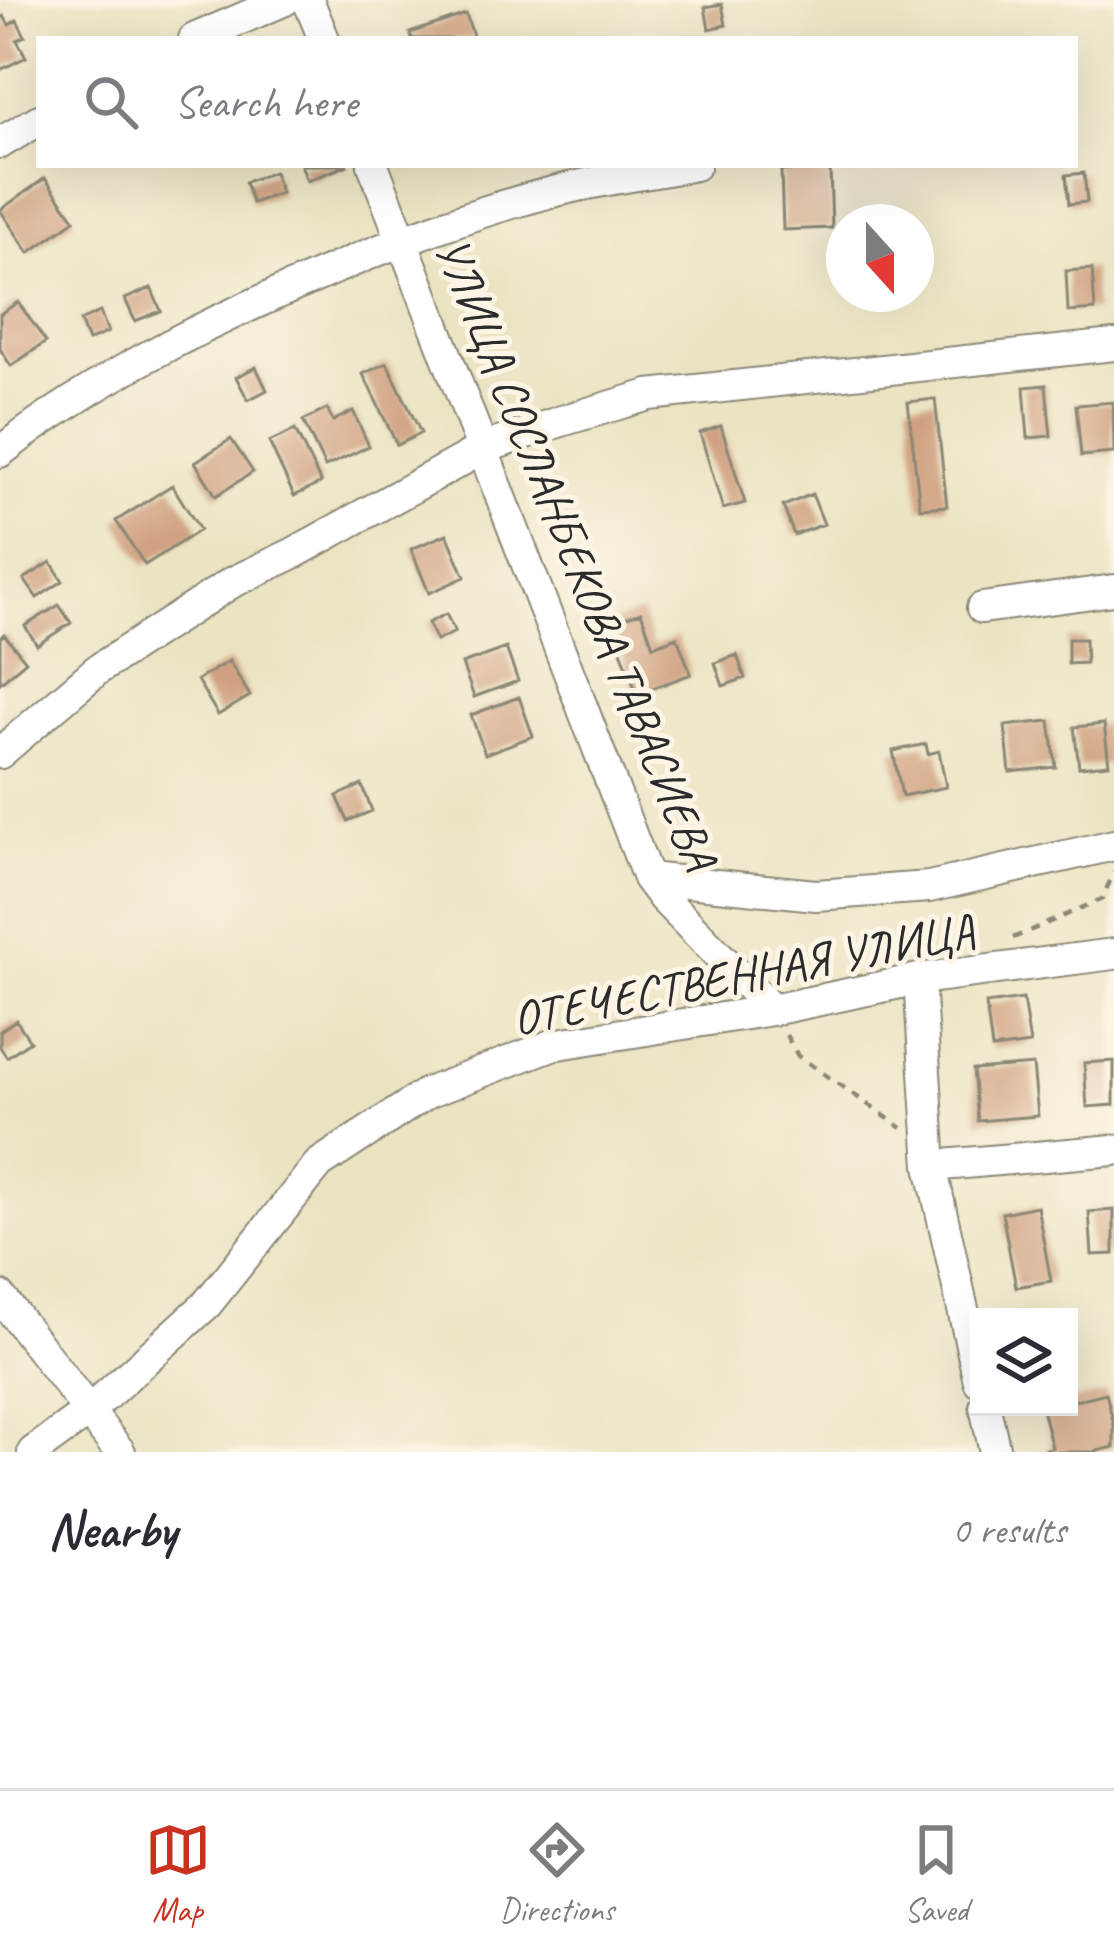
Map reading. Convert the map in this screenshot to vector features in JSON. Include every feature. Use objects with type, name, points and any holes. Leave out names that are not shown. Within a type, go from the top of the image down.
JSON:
[{"type":"street","points":[[201,36],[285,0]]},
{"type":"street","points":[[308,0],[323,36]]},
{"type":"street","points":[[0,143],[36,123]]},
{"type":"street","name":"УЛИЦА СОСЛАНБЕКОВА ТАВАСИЕВА","points":[[374,168],[648,878],[772,1010]]},
{"type":"street","points":[[0,452],[166,347],[402,239],[572,187],[678,168]]},
{"type":"street","points":[[0,753],[98,670],[231,583],[482,448],[649,395],[1114,344]]},
{"type":"street","points":[[982,608],[1114,590]]},
{"type":"street","points":[[648,878],[816,896],[929,887],[1114,845]]},
{"type":"street","name":"ОТЕЧЕСТВЕННАЯ УЛИЦА","points":[[33,1452],[89,1411],[206,1305],[319,1164],[427,1093],[552,1045],[772,1010],[919,979],[1114,954]]},
{"type":"street","points":[[919,979],[931,1166],[970,1341]]},
{"type":"street","points":[[931,1166],[1114,1150]]},
{"type":"street","points":[[0,1296],[120,1452]]},
{"type":"street","points":[[987,1416],[995,1452]]},
{"type":"path","points":[[1000,944],[1102,899],[1114,872]]},
{"type":"path","points":[[772,1010],[798,1056],[901,1126],[931,1166]]},
{"type":"building","points":[[722,4],[726,25],[709,29],[705,7]]},
{"type":"building","points":[[466,14],[473,36],[411,36]]},
{"type":"building","points":[[4,16],[9,25],[17,20],[25,36],[17,40],[26,57],[0,70],[0,18]]},
{"type":"building","points":[[302,168],[340,168],[307,181]]},
{"type":"building","points":[[830,169],[826,228],[783,230],[781,171]]},
{"type":"building","points":[[274,172],[281,193],[252,203],[245,182]]},
{"type":"building","points":[[1084,173],[1087,202],[1069,204],[1066,175]]},
{"type":"building","points":[[45,178],[75,220],[29,253],[0,210]]},
{"type":"building","points":[[1092,269],[1095,310],[1068,312],[1066,271]]},
{"type":"building","points":[[151,288],[161,311],[135,321],[125,299]]},
{"type":"building","points":[[18,302],[46,342],[11,366],[0,349],[0,314]]},
{"type":"building","points":[[100,312],[108,332],[88,341],[80,321]]},
{"type":"building","points":[[387,363],[421,433],[397,445],[363,374]]},
{"type":"building","points":[[256,367],[267,390],[248,400],[236,377]]},
{"type":"building","points":[[1046,385],[1051,436],[1028,438],[1024,387]]},
{"type":"building","points":[[935,399],[947,506],[920,508],[908,402]]},
{"type":"building","points":[[1113,402],[1114,453],[1081,456],[1076,405]]},
{"type":"building","points":[[327,409],[333,421],[353,411],[369,446],[325,467],[303,421]]},
{"type":"building","points":[[721,426],[745,503],[723,509],[700,433]]},
{"type":"building","points":[[295,430],[321,483],[294,496],[269,442]]},
{"type":"building","points":[[231,439],[253,472],[216,496],[195,462]]},
{"type":"building","points":[[172,485],[200,530],[145,565],[116,521]]},
{"type":"building","points":[[812,494],[824,524],[794,535],[783,506]]},
{"type":"building","points":[[447,534],[465,577],[429,593],[411,549]]},
{"type":"building","points":[[51,562],[63,581],[37,598],[24,579]]},
{"type":"building","points":[[59,605],[71,623],[37,645],[25,626]]},
{"type":"building","points":[[641,612],[653,646],[677,637],[691,674],[637,694],[611,623]]},
{"type":"building","points":[[446,614],[455,632],[436,641],[428,623]]},
{"type":"building","points":[[4,634],[26,661],[0,683],[0,638]]},
{"type":"building","points":[[1068,639],[1085,639],[1086,663],[1068,664]]},
{"type":"building","points":[[506,648],[518,681],[474,697],[462,664]]},
{"type":"building","points":[[737,655],[745,678],[723,686],[715,663]]},
{"type":"building","points":[[229,661],[250,696],[218,715],[197,680]]},
{"type":"building","points":[[519,697],[533,736],[485,754],[471,715]]},
{"type":"building","points":[[1050,721],[1056,767],[1010,772],[1005,726]]},
{"type":"building","points":[[1104,724],[1109,764],[1079,767],[1074,727]]},
{"type":"building","points":[[926,744],[928,754],[939,751],[946,787],[902,796],[893,751]]},
{"type":"building","points":[[362,785],[372,811],[348,821],[337,796]]},
{"type":"building","points":[[1023,999],[1030,1044],[992,1049],[986,1004]]},
{"type":"building","points":[[16,1020],[30,1041],[7,1057],[0,1047],[0,1031]]},
{"type":"building","points":[[1114,1061],[1114,1105],[1087,1107],[1084,1063]]},
{"type":"building","points":[[1033,1065],[1038,1116],[978,1121],[973,1070]]},
{"type":"building","points":[[1037,1206],[1051,1281],[1016,1287],[1002,1213]]},
{"type":"building","points":[[1114,1210],[1114,1254],[1092,1255],[1089,1212]]},
{"type":"building","points":[[1106,1393],[1114,1447],[1040,1452],[1052,1447],[1044,1416],[1078,1416],[1078,1400]]}]
